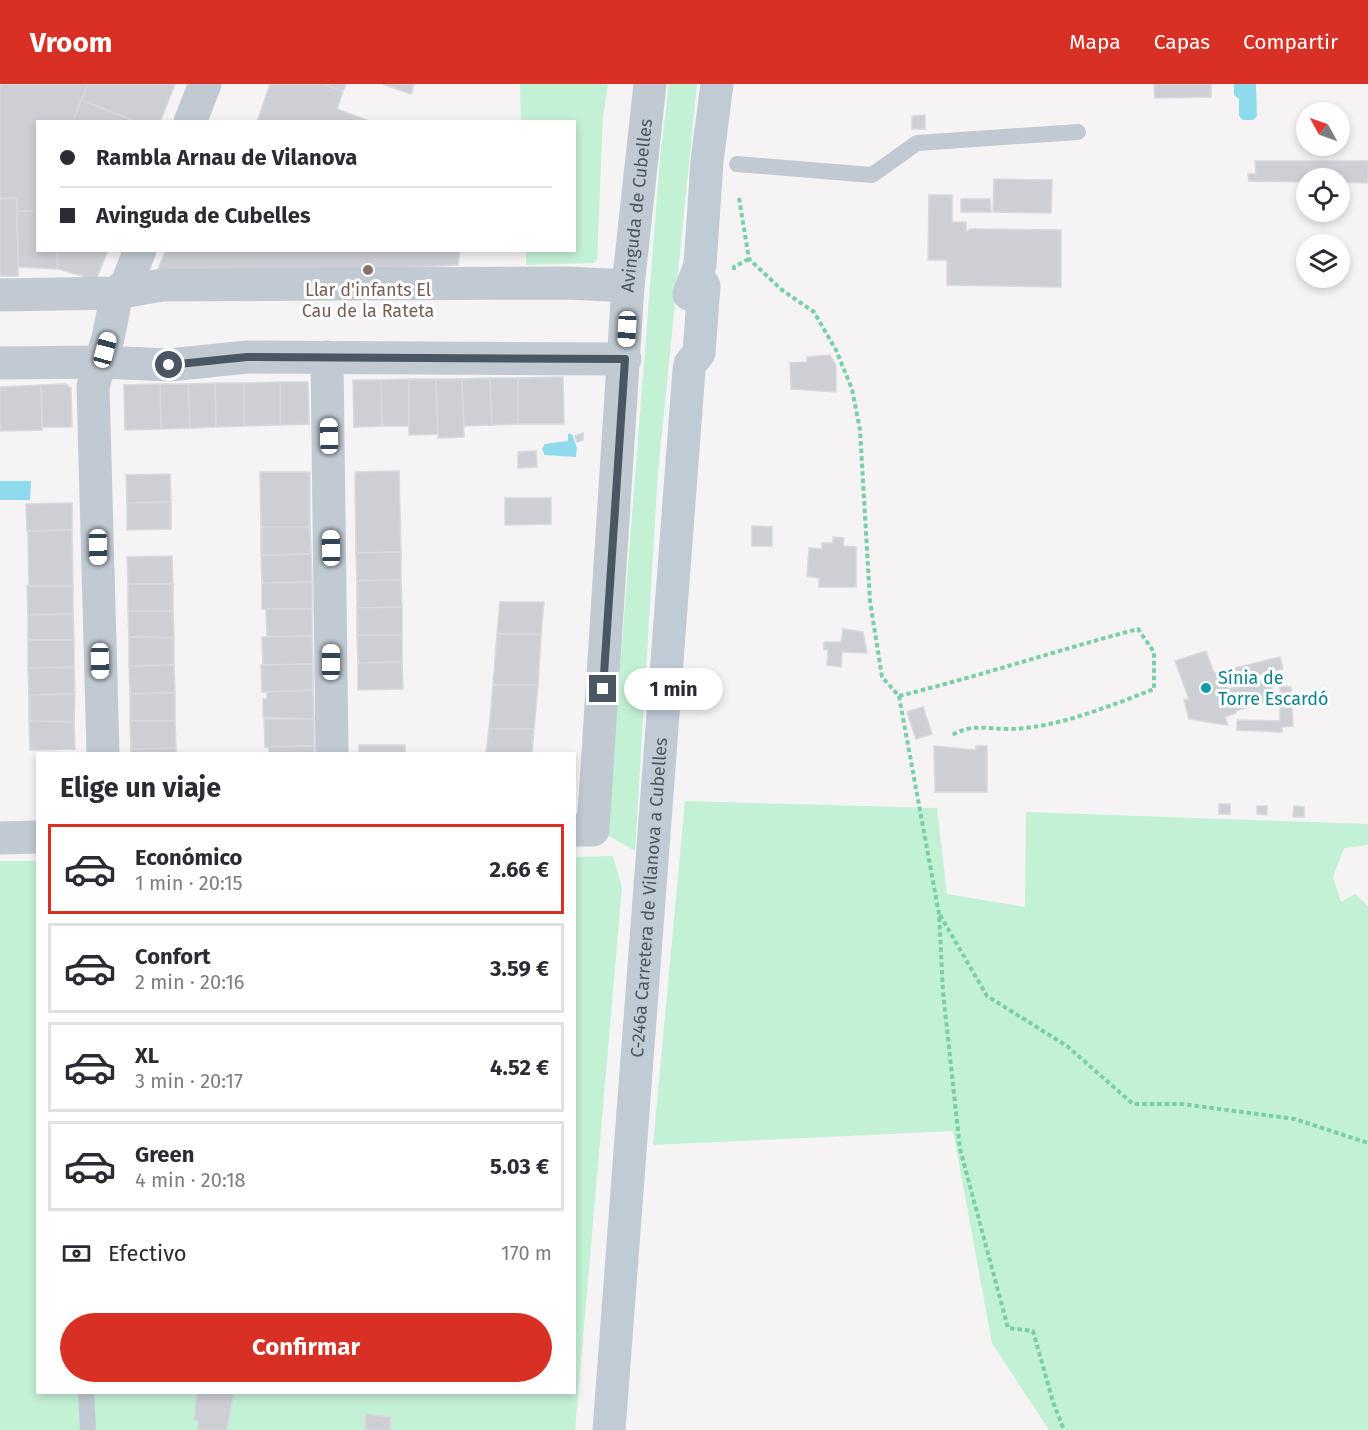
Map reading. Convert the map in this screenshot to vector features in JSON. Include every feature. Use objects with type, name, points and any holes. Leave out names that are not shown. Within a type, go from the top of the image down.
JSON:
[{"type":"street","points":[[191,120],[205,84]]},
{"type":"street","name":"Avinguda de Cubelles","points":[[584,830],[625,359],[628,286],[651,84]]},
{"type":"street","name":"C-246a Carretera de Vilanova a Cubelles","points":[[609,1430],[690,364],[683,360],[685,333],[690,288],[698,276],[717,84]]},
{"type":"street","points":[[102,752],[93,386],[102,362],[117,293],[127,283],[139,252]]},
{"type":"street","points":[[0,295],[117,293],[162,285],[568,283],[628,286]]},
{"type":"street","points":[[0,363],[102,362],[169,365],[247,357],[625,359]]},
{"type":"street","points":[[327,357],[332,752]]},
{"type":"street","points":[[0,838],[36,837]]},
{"type":"lane","points":[[737,164],[872,175],[917,143],[1078,132]]},
{"type":"lane","points":[[86,1394],[88,1430]]},
{"type":"path","points":[[737,164],[739,202],[749,259],[783,290],[814,312],[836,350],[852,389],[860,430],[872,612],[882,677],[899,696],[939,914],[943,992],[960,1149],[1008,1328],[1033,1331],[1053,1402],[1064,1430]]},
{"type":"path","points":[[899,696],[986,675],[1038,655],[1138,629],[1154,652],[1154,689],[1087,715],[1013,729],[963,728],[951,736]]},
{"type":"path","points":[[939,914],[987,996],[1067,1046],[1133,1104],[1182,1104],[1295,1119],[1368,1143]]},
{"type":"green space","points":[[520,84],[608,84],[603,117],[597,259],[594,263],[526,265],[526,252],[576,252],[576,120],[521,120]]},
{"type":"green space","points":[[669,84],[697,84],[658,472],[635,851],[607,835],[660,158]]},
{"type":"green space","points":[[685,801],[937,808],[947,894],[1025,907],[1026,812],[1368,824],[1368,845],[1344,848],[1333,877],[1341,902],[1355,894],[1368,906],[1368,1430],[1049,1430],[992,1343],[953,1131],[653,1145]]},
{"type":"green space","points":[[613,856],[622,887],[575,1430],[0,1430],[0,861],[36,861],[36,1394],[576,1394],[576,857]]},
{"type":"water","points":[[1234,84],[1256,84],[1257,116],[1253,120],[1243,120],[1239,116],[1239,99],[1234,95]]},
{"type":"water","points":[[568,434],[572,434],[577,448],[576,457],[545,455],[542,449],[545,444],[568,441]]},
{"type":"water","points":[[0,481],[31,481],[30,500],[0,500]]},
{"type":"building","points":[[0,84],[88,84],[74,120],[36,120],[36,211],[17,211],[17,198],[0,198]]},
{"type":"building","points":[[88,84],[175,84],[161,120],[132,120],[81,100]]},
{"type":"building","points":[[270,84],[323,84],[343,91],[337,109],[367,120],[258,120]]},
{"type":"building","points":[[323,84],[346,84],[343,91]]},
{"type":"building","points":[[382,84],[414,84],[411,94]]},
{"type":"building","points":[[1154,84],[1211,84],[1211,97],[1155,98]]},
{"type":"building","points":[[81,100],[132,120],[74,120]]},
{"type":"building","points":[[925,115],[925,129],[912,129],[912,116]]},
{"type":"building","points":[[1255,161],[1368,161],[1368,183],[1350,182],[1350,168],[1296,168],[1296,182],[1249,181],[1248,174],[1256,174]]},
{"type":"building","points":[[994,179],[1052,180],[1051,213],[993,212]]},
{"type":"building","points":[[929,195],[952,195],[952,222],[966,222],[966,232],[970,229],[1061,230],[1061,287],[947,285],[947,260],[928,260]]},
{"type":"building","points":[[17,198],[18,276],[0,276],[0,199]]},
{"type":"building","points":[[961,199],[990,199],[991,212],[961,212]]},
{"type":"building","points":[[17,211],[36,211],[36,252],[57,252],[58,269],[18,267]]},
{"type":"building","points":[[57,252],[107,252],[96,280],[58,269]]},
{"type":"building","points":[[165,252],[460,252],[458,265],[382,269],[158,269]]},
{"type":"building","points":[[830,355],[836,366],[836,392],[791,389],[790,363],[807,362],[807,357]]},
{"type":"building","points":[[563,377],[564,424],[518,424],[518,378]]},
{"type":"building","points":[[490,378],[492,425],[464,426],[462,379]]},
{"type":"building","points":[[490,378],[518,378],[518,424],[492,425]]},
{"type":"building","points":[[409,379],[436,379],[438,434],[409,435]]},
{"type":"building","points":[[409,379],[409,426],[382,426],[381,380]]},
{"type":"building","points":[[436,379],[462,379],[464,437],[438,438]]},
{"type":"building","points":[[353,380],[381,380],[382,426],[354,427]]},
{"type":"building","points":[[280,382],[308,382],[309,424],[280,425]]},
{"type":"building","points":[[280,382],[280,425],[244,426],[244,383]]},
{"type":"building","points":[[215,383],[216,427],[190,428],[188,384]]},
{"type":"building","points":[[215,383],[244,383],[244,426],[216,427]]},
{"type":"building","points":[[66,384],[71,388],[72,427],[42,427],[41,385]]},
{"type":"building","points":[[160,384],[188,384],[190,428],[161,429]]},
{"type":"building","points":[[160,384],[161,429],[125,430],[124,385]]},
{"type":"building","points":[[41,385],[42,430],[0,431],[0,387]]},
{"type":"building","points":[[583,433],[583,440],[577,442],[575,436]]},
{"type":"building","points":[[536,451],[537,467],[518,468],[518,452]]},
{"type":"building","points":[[399,471],[401,552],[356,553],[355,472]]},
{"type":"building","points":[[260,472],[310,472],[310,527],[261,527]]},
{"type":"building","points":[[170,474],[171,502],[127,503],[126,475]]},
{"type":"building","points":[[505,498],[551,498],[551,524],[505,525]]},
{"type":"building","points":[[171,502],[171,529],[127,530],[127,503]]},
{"type":"building","points":[[72,503],[72,530],[27,531],[26,504]]},
{"type":"building","points":[[752,526],[772,527],[772,546],[752,546]]},
{"type":"building","points":[[261,527],[310,527],[311,554],[261,555]]},
{"type":"building","points":[[72,530],[73,586],[29,586],[28,531]]},
{"type":"building","points":[[833,537],[844,538],[843,546],[856,547],[856,587],[819,587],[819,578],[807,576],[809,548],[822,549],[822,543],[833,543]]},
{"type":"building","points":[[401,552],[401,580],[357,581],[356,553]]},
{"type":"building","points":[[311,554],[312,582],[262,583],[261,555]]},
{"type":"building","points":[[172,556],[173,584],[128,584],[127,557]]},
{"type":"building","points":[[401,580],[402,607],[357,608],[357,581]]},
{"type":"building","points":[[312,582],[312,609],[262,609],[262,583]]},
{"type":"building","points":[[128,584],[173,584],[173,611],[128,611]]},
{"type":"building","points":[[27,586],[73,586],[73,614],[28,615]]},
{"type":"building","points":[[500,602],[544,602],[541,634],[497,634]]},
{"type":"building","points":[[402,607],[402,635],[357,635],[357,608]]},
{"type":"building","points":[[266,609],[312,609],[312,636],[267,637]]},
{"type":"building","points":[[128,611],[173,611],[174,638],[129,637]]},
{"type":"building","points":[[73,614],[74,640],[28,640],[28,615]]},
{"type":"building","points":[[843,629],[863,632],[867,653],[842,652],[841,667],[827,665],[828,649],[824,650],[824,642],[841,642]]},
{"type":"building","points":[[497,634],[541,634],[538,685],[493,685]]},
{"type":"building","points":[[357,635],[402,635],[402,662],[358,663]]},
{"type":"building","points":[[312,636],[313,664],[263,665],[262,637]]},
{"type":"building","points":[[129,637],[174,638],[174,665],[129,666]]},
{"type":"building","points":[[28,640],[74,640],[74,667],[28,668]]},
{"type":"building","name":"Sínia de Torre Escardó","points":[[1206,651],[1214,673],[1280,657],[1283,669],[1218,685],[1219,688],[1227,685],[1228,689],[1269,679],[1275,698],[1225,717],[1228,725],[1189,719],[1184,700],[1189,699],[1175,661]]},
{"type":"building","points":[[402,662],[403,689],[358,690],[358,663]]},
{"type":"building","points":[[313,664],[313,690],[262,692],[261,665]]},
{"type":"building","points":[[174,665],[175,693],[130,694],[129,666]]},
{"type":"building","points":[[74,667],[75,694],[29,695],[28,668]]},
{"type":"building","points":[[493,685],[538,685],[534,729],[489,729]]},
{"type":"building","points":[[1280,686],[1291,687],[1293,726],[1282,727],[1282,732],[1237,730],[1237,720],[1280,721]]},
{"type":"building","points":[[313,690],[314,719],[263,717],[263,699],[267,699],[267,692]]},
{"type":"building","points":[[175,693],[175,721],[130,721],[130,694]]},
{"type":"building","points":[[75,694],[74,722],[29,721],[29,695]]},
{"type":"building","points":[[923,707],[932,734],[916,739],[907,712]]},
{"type":"building","points":[[264,719],[314,719],[314,746],[265,747]]},
{"type":"building","points":[[29,721],[74,722],[75,749],[30,750]]},
{"type":"building","points":[[130,721],[175,721],[176,748],[131,749]]},
{"type":"building","points":[[489,729],[534,729],[532,752],[486,752]]},
{"type":"building","points":[[359,745],[405,745],[405,752],[359,752]]},
{"type":"building","points":[[314,746],[314,752],[269,752],[269,747]]},
{"type":"building","points":[[934,746],[976,750],[976,746],[987,746],[987,792],[935,792]]},
{"type":"building","points":[[176,748],[176,752],[131,752],[131,749]]},
{"type":"building","points":[[1219,804],[1230,804],[1230,814],[1219,814]]},
{"type":"building","points":[[1257,806],[1267,806],[1267,815],[1257,814]]},
{"type":"building","points":[[1294,806],[1304,807],[1304,817],[1293,817]]},
{"type":"building","points":[[197,1394],[234,1394],[227,1430],[198,1430],[198,1421],[194,1420]]},
{"type":"building","points":[[366,1414],[391,1417],[390,1430],[365,1430]]},
{"type":"place","name":"Llar d'infants El Cau de la Rateta","points":[[368,270]]},
{"type":"place","name":"Sínia de Torre Escardó","points":[[1206,688]]},
{"type":"route","points":[[169,365],[247,357],[625,359],[603,689]]}]
